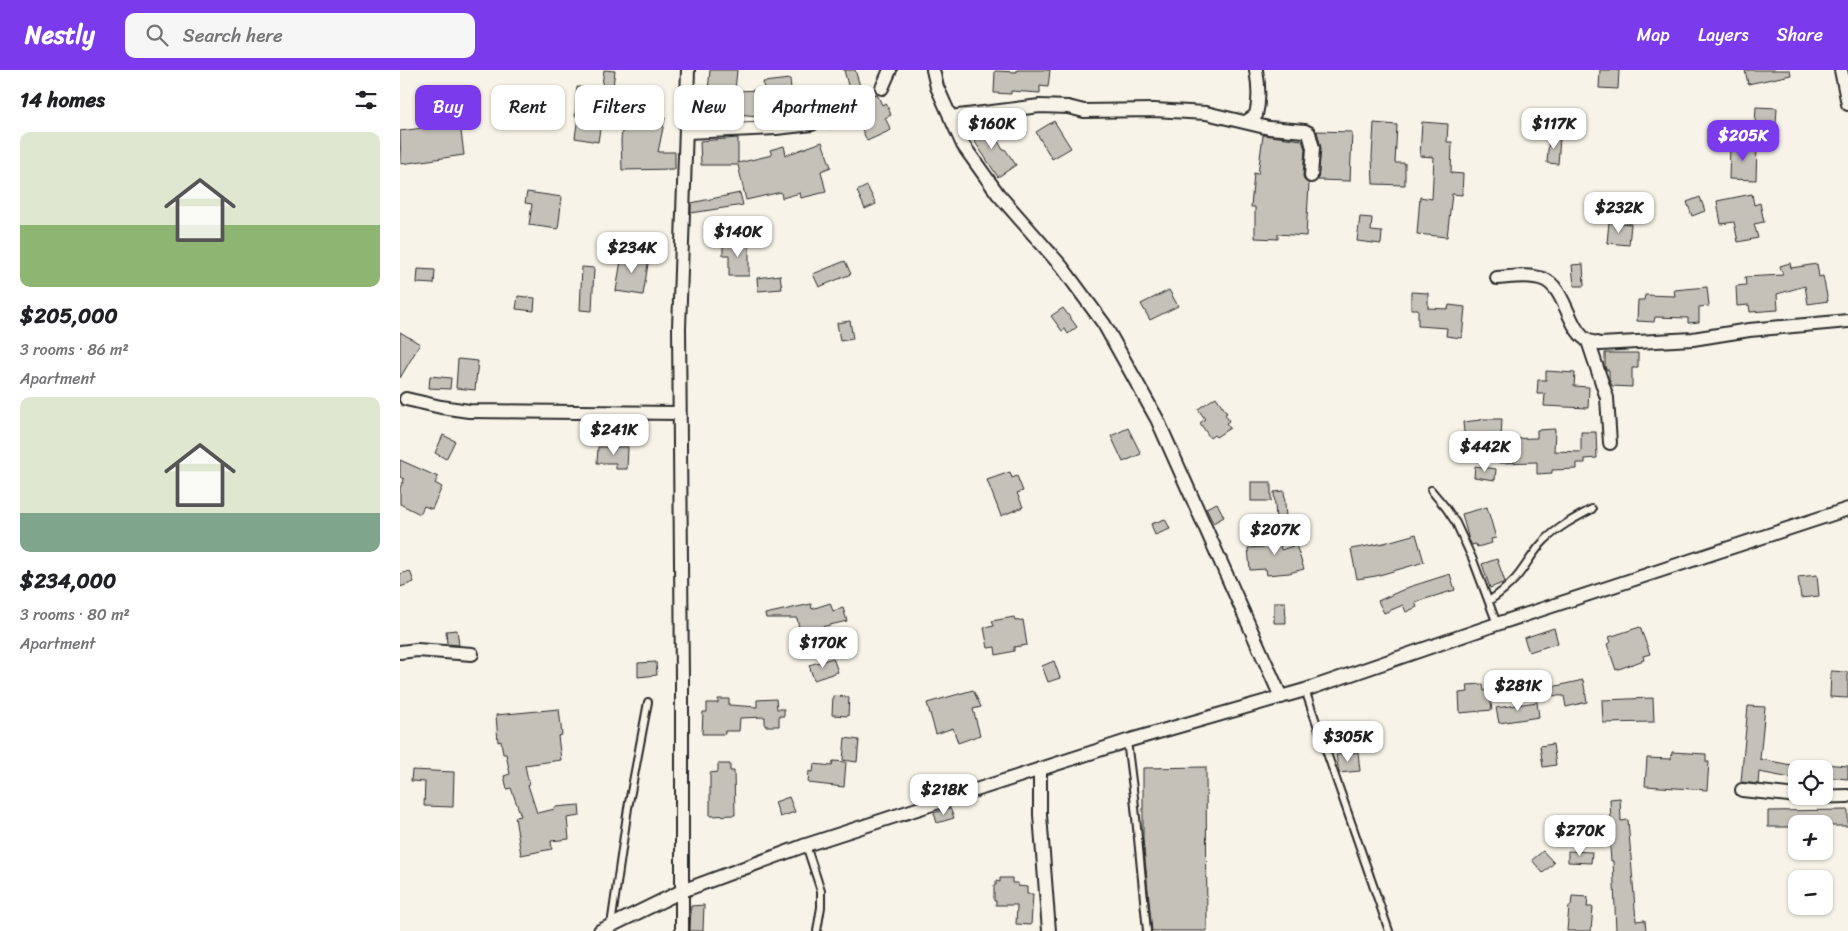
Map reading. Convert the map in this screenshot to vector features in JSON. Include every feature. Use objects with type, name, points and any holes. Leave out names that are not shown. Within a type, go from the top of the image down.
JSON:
[{"type":"street","points":[[682,931],[679,328],[688,70]]},
{"type":"street","points":[[882,88],[890,70]]},
{"type":"street","points":[[933,70],[937,87],[963,145],[998,194],[1062,267],[1104,324],[1157,418],[1281,697]]},
{"type":"street","points":[[1246,122],[1256,115],[1259,104],[1260,92],[1256,70]]},
{"type":"street","points":[[1841,70],[1848,104]]},
{"type":"street","points":[[950,117],[1040,106],[1068,107],[1084,111],[1154,110],[1206,113],[1269,128],[1309,133],[1313,148],[1311,176]]},
{"type":"street","points":[[687,132],[754,129]]},
{"type":"street","points":[[1497,278],[1522,276],[1543,279],[1548,282],[1558,294],[1580,333],[1588,340],[1600,344],[1693,338],[1749,330],[1848,321]]},
{"type":"street","points":[[1588,340],[1607,398],[1610,443]]},
{"type":"street","points":[[406,399],[469,411],[679,413]]},
{"type":"street","points":[[606,928],[682,892],[806,845],[1127,741],[1305,690],[1497,624],[1848,509]]},
{"type":"street","points":[[400,652],[417,650],[472,654]]},
{"type":"street","points":[[1040,769],[1040,814],[1049,931]]},
{"type":"street","points":[[1742,790],[1807,797],[1848,796]]},
{"type":"lane","points":[[1431,490],[1456,523],[1497,624]]},
{"type":"lane","points":[[1489,601],[1505,590],[1517,577],[1544,541],[1567,522],[1592,509]]},
{"type":"lane","points":[[1305,690],[1389,931]]},
{"type":"lane","points":[[606,928],[648,702]]},
{"type":"lane","points":[[1127,741],[1147,931]]},
{"type":"lane","points":[[806,845],[821,891],[821,907],[817,931]]},
{"type":"building","points":[[604,70],[615,71],[613,85],[602,85]]},
{"type":"building","points":[[710,70],[737,70],[736,85],[709,85]]},
{"type":"building","points":[[844,70],[855,70],[860,85],[848,85]]},
{"type":"building","points":[[1017,70],[1050,70],[1048,87],[1040,86],[1040,93],[1011,91],[1011,94],[994,93],[995,71],[1017,72]]},
{"type":"building","points":[[1600,70],[1619,70],[1618,89],[1599,88]]},
{"type":"building","points":[[1745,70],[1790,70],[1791,75],[1748,84]]},
{"type":"building","points":[[790,79],[791,85],[763,85],[763,82]]},
{"type":"building","points":[[754,90],[754,116],[744,115],[744,91]]},
{"type":"building","points":[[875,94],[877,94],[882,105],[886,103],[891,115],[885,118],[891,130],[867,141],[862,130],[875,130]]},
{"type":"building","points":[[1756,107],[1777,108],[1775,142],[1754,140]]},
{"type":"building","points":[[1054,121],[1071,148],[1052,159],[1036,132]]},
{"type":"building","points":[[987,122],[1003,150],[1005,149],[1016,165],[998,177],[969,133]]},
{"type":"building","points":[[1422,122],[1448,124],[1447,142],[1452,142],[1451,173],[1463,174],[1462,195],[1452,194],[1447,237],[1417,234],[1420,197],[1432,199],[1434,157],[1420,156]]},
{"type":"building","points":[[1374,123],[1397,125],[1395,163],[1405,163],[1405,185],[1373,184]]},
{"type":"building","points":[[415,129],[461,130],[464,155],[401,164],[400,131]]},
{"type":"building","points":[[576,130],[600,130],[598,142],[575,138]]},
{"type":"building","points":[[663,130],[658,152],[675,152],[675,169],[622,170],[621,140],[622,131]]},
{"type":"building","points":[[1317,131],[1352,132],[1350,181],[1318,180],[1321,148]]},
{"type":"building","points":[[1263,135],[1302,140],[1305,149],[1303,176],[1304,180],[1309,184],[1306,236],[1278,234],[1278,239],[1255,238],[1255,207],[1251,207],[1254,173],[1258,174]]},
{"type":"building","points":[[1549,137],[1560,138],[1558,164],[1547,163]]},
{"type":"building","points":[[738,138],[738,163],[772,155],[770,150],[784,146],[786,155],[822,142],[831,167],[821,171],[826,192],[801,198],[800,193],[782,198],[781,192],[746,200],[738,165],[701,165],[700,141]]},
{"type":"building","points":[[1730,145],[1757,146],[1756,180],[1729,179]]},
{"type":"building","points":[[867,186],[876,204],[865,209],[857,191]]},
{"type":"building","points":[[527,192],[562,197],[558,229],[529,225],[532,204],[525,203]]},
{"type":"building","points":[[740,193],[743,205],[691,213],[691,203]]},
{"type":"building","points":[[1752,194],[1754,205],[1760,203],[1764,222],[1754,224],[1758,238],[1738,242],[1734,222],[1721,224],[1717,201]]},
{"type":"building","points":[[1700,197],[1705,211],[1692,216],[1687,202]]},
{"type":"building","points":[[1360,217],[1372,218],[1371,231],[1382,232],[1381,244],[1357,241]]},
{"type":"building","points":[[1609,222],[1631,224],[1629,245],[1607,243]]},
{"type":"building","points":[[723,243],[749,243],[749,276],[729,276],[729,255],[723,255]]},
{"type":"building","points":[[622,254],[649,258],[643,295],[616,291]]},
{"type":"building","points":[[845,261],[851,274],[819,287],[813,274]]},
{"type":"building","points":[[1790,263],[1791,268],[1817,264],[1819,277],[1823,276],[1828,301],[1808,304],[1805,286],[1777,294],[1778,310],[1750,312],[1749,305],[1737,306],[1736,286],[1746,285],[1745,277],[1783,275],[1780,266]]},
{"type":"building","points":[[1583,264],[1584,286],[1574,286],[1572,265]]},
{"type":"building","points":[[582,267],[594,268],[592,311],[580,310]]},
{"type":"building","points":[[418,269],[435,270],[434,284],[417,283]]},
{"type":"building","points":[[780,275],[782,289],[758,291],[757,278]]},
{"type":"building","points":[[1707,287],[1709,306],[1699,307],[1699,322],[1688,323],[1688,318],[1655,317],[1654,322],[1637,321],[1638,300],[1644,300],[1645,295],[1675,296],[1674,290]]},
{"type":"building","points":[[1169,290],[1178,306],[1150,320],[1141,304]]},
{"type":"building","points":[[1411,292],[1428,293],[1428,308],[1448,309],[1449,305],[1465,307],[1462,338],[1446,336],[1447,328],[1418,326],[1418,309],[1411,309]]},
{"type":"building","points":[[518,296],[535,298],[534,311],[516,309]]},
{"type":"building","points":[[1063,308],[1077,327],[1068,334],[1065,329],[1062,331],[1051,316]]},
{"type":"building","points":[[850,321],[853,339],[840,341],[837,323]]},
{"type":"building","points":[[400,332],[420,344],[400,378]]},
{"type":"building","points":[[1605,353],[1638,353],[1638,368],[1632,368],[1632,387],[1612,386],[1609,379],[1609,370],[1606,370],[1605,366]]},
{"type":"building","points":[[458,359],[478,361],[475,390],[456,388]]},
{"type":"building","points":[[1546,371],[1575,373],[1574,386],[1589,387],[1588,408],[1544,406],[1545,394],[1537,394],[1538,380],[1546,380]]},
{"type":"building","points":[[430,376],[451,378],[450,389],[429,388]]},
{"type":"building","points":[[1216,397],[1227,413],[1225,414],[1229,421],[1226,423],[1230,428],[1216,437],[1214,435],[1210,438],[1200,423],[1205,419],[1198,409]]},
{"type":"building","points":[[1481,419],[1502,419],[1501,439],[1537,438],[1537,430],[1555,429],[1554,451],[1581,452],[1581,432],[1596,432],[1597,458],[1585,459],[1585,463],[1577,463],[1577,469],[1552,470],[1552,473],[1537,474],[1537,462],[1499,463],[1498,439],[1478,438],[1478,451],[1466,452],[1463,422]]},
{"type":"building","points":[[1128,428],[1141,454],[1123,462],[1111,436]]},
{"type":"building","points":[[443,435],[455,441],[446,459],[435,453]]},
{"type":"building","points":[[598,447],[628,447],[627,469],[616,469],[616,463],[597,463]]},
{"type":"building","points":[[400,460],[438,477],[435,483],[442,487],[432,509],[424,506],[420,514],[400,504],[400,488],[404,479],[400,477]]},
{"type":"building","points":[[1475,466],[1496,469],[1495,480],[1474,477]]},
{"type":"building","points":[[1010,472],[1012,478],[1017,476],[1023,491],[1017,493],[1023,507],[1001,516],[987,480]]},
{"type":"building","points":[[1251,482],[1271,482],[1271,501],[1251,501]]},
{"type":"building","points":[[1284,491],[1286,517],[1276,518],[1274,492]]},
{"type":"building","points":[[1217,503],[1224,517],[1213,523],[1206,508]]},
{"type":"building","points":[[1487,507],[1496,538],[1491,539],[1492,543],[1477,547],[1476,544],[1472,545],[1469,540],[1462,514]]},
{"type":"building","points":[[1165,519],[1170,529],[1155,535],[1151,524]]},
{"type":"building","points":[[1279,530],[1281,550],[1296,545],[1304,569],[1289,573],[1267,575],[1266,569],[1250,570],[1248,548],[1264,547],[1263,531]]},
{"type":"building","points":[[1416,534],[1424,562],[1376,576],[1357,579],[1351,549],[1384,543]]},
{"type":"building","points":[[1497,559],[1505,582],[1490,588],[1482,564]]},
{"type":"building","points":[[410,571],[414,582],[400,587],[400,574]]},
{"type":"building","points":[[1450,574],[1455,590],[1415,602],[1417,607],[1406,612],[1403,605],[1384,613],[1378,601],[1409,587]]},
{"type":"building","points":[[1817,575],[1819,596],[1801,598],[1798,577]]},
{"type":"building","points":[[1274,602],[1285,602],[1286,623],[1274,623]]},
{"type":"building","points":[[830,603],[833,611],[843,608],[847,621],[800,632],[797,618],[766,618],[765,614],[811,604],[812,609]]},
{"type":"building","points":[[1014,617],[1015,621],[1023,620],[1027,645],[1014,647],[1014,651],[996,655],[995,647],[988,648],[984,628],[994,626],[992,621]]},
{"type":"building","points":[[1640,627],[1650,654],[1643,656],[1644,660],[1616,670],[1607,644],[1611,642],[1609,637]]},
{"type":"building","points":[[1554,628],[1558,643],[1529,652],[1524,638]]},
{"type":"building","points":[[457,630],[459,645],[447,644],[446,631]]},
{"type":"building","points":[[833,658],[838,672],[814,680],[809,665]]},
{"type":"building","points":[[1054,661],[1060,678],[1048,682],[1042,666]]},
{"type":"building","points":[[656,662],[657,675],[638,677],[638,663]]},
{"type":"building","points":[[1831,671],[1848,672],[1848,698],[1830,697]]},
{"type":"building","points":[[1583,680],[1587,702],[1566,707],[1564,696],[1535,695],[1534,691]]},
{"type":"building","points":[[1483,684],[1484,691],[1489,690],[1492,710],[1460,713],[1459,693],[1468,692],[1467,685]]},
{"type":"building","points":[[973,690],[981,707],[973,709],[980,735],[958,743],[953,728],[936,734],[927,703]]},
{"type":"building","points":[[833,696],[849,697],[848,716],[832,715]]},
{"type":"building","points":[[1653,698],[1654,722],[1603,723],[1602,700]]},
{"type":"building","points":[[718,699],[729,699],[729,705],[757,707],[757,700],[776,699],[777,709],[784,709],[784,716],[779,716],[779,726],[765,726],[765,717],[740,718],[739,731],[725,731],[725,734],[702,734],[703,712],[707,712],[707,703],[718,703]]},
{"type":"building","points":[[1537,702],[1539,717],[1499,723],[1496,708]]},
{"type":"building","points":[[1748,706],[1765,707],[1760,759],[1788,764],[1788,777],[1759,772],[1758,784],[1741,782]]},
{"type":"building","points":[[559,709],[562,735],[558,736],[561,760],[525,765],[528,785],[537,813],[555,809],[555,807],[579,805],[580,816],[567,818],[569,839],[551,841],[552,849],[521,855],[515,817],[521,816],[511,788],[507,789],[504,776],[510,774],[506,754],[503,754],[501,741],[498,742],[496,715]]},
{"type":"building","points":[[845,738],[859,740],[857,762],[843,760]]},
{"type":"building","points":[[1553,744],[1556,765],[1543,767],[1540,746]]},
{"type":"building","points":[[1358,752],[1360,771],[1339,773],[1336,755]]},
{"type":"building","points":[[1672,752],[1706,754],[1706,762],[1709,762],[1707,790],[1645,786],[1647,758],[1671,759]]},
{"type":"building","points":[[833,761],[846,762],[844,787],[808,783],[809,771],[813,772],[814,764],[832,766]]},
{"type":"building","points":[[718,764],[730,764],[730,771],[734,771],[735,815],[710,816],[710,773],[718,772]]},
{"type":"building","points":[[1833,765],[1848,766],[1848,779],[1833,778]]},
{"type":"building","points":[[1206,767],[1207,931],[1152,931],[1143,839],[1143,768]]},
{"type":"building","points":[[412,770],[454,772],[453,807],[424,806],[425,782],[411,781]]},
{"type":"building","points":[[789,797],[795,812],[780,817],[775,802]]},
{"type":"building","points":[[1620,798],[1621,821],[1628,820],[1636,921],[1645,920],[1646,931],[1616,931],[1613,861],[1611,861],[1608,822],[1611,822],[1610,799]]},
{"type":"building","points":[[950,808],[954,818],[937,823],[934,813]]},
{"type":"building","points":[[1848,810],[1848,826],[1833,826],[1833,815],[1788,815],[1788,827],[1768,827],[1768,811]]},
{"type":"building","points":[[1543,851],[1554,863],[1543,873],[1532,860]]},
{"type":"building","points":[[1568,851],[1592,852],[1591,863],[1568,862]]},
{"type":"building","points":[[1000,878],[1012,878],[1012,883],[1018,883],[1018,886],[1027,887],[1027,894],[1033,894],[1031,925],[1016,924],[1017,905],[996,905],[996,901],[994,901],[994,885],[996,885],[996,881],[1000,882]]},
{"type":"building","points":[[1572,896],[1588,897],[1587,907],[1593,907],[1591,931],[1567,931],[1569,906],[1571,906]]},
{"type":"building","points":[[704,905],[703,931],[690,931],[691,906]]}]
